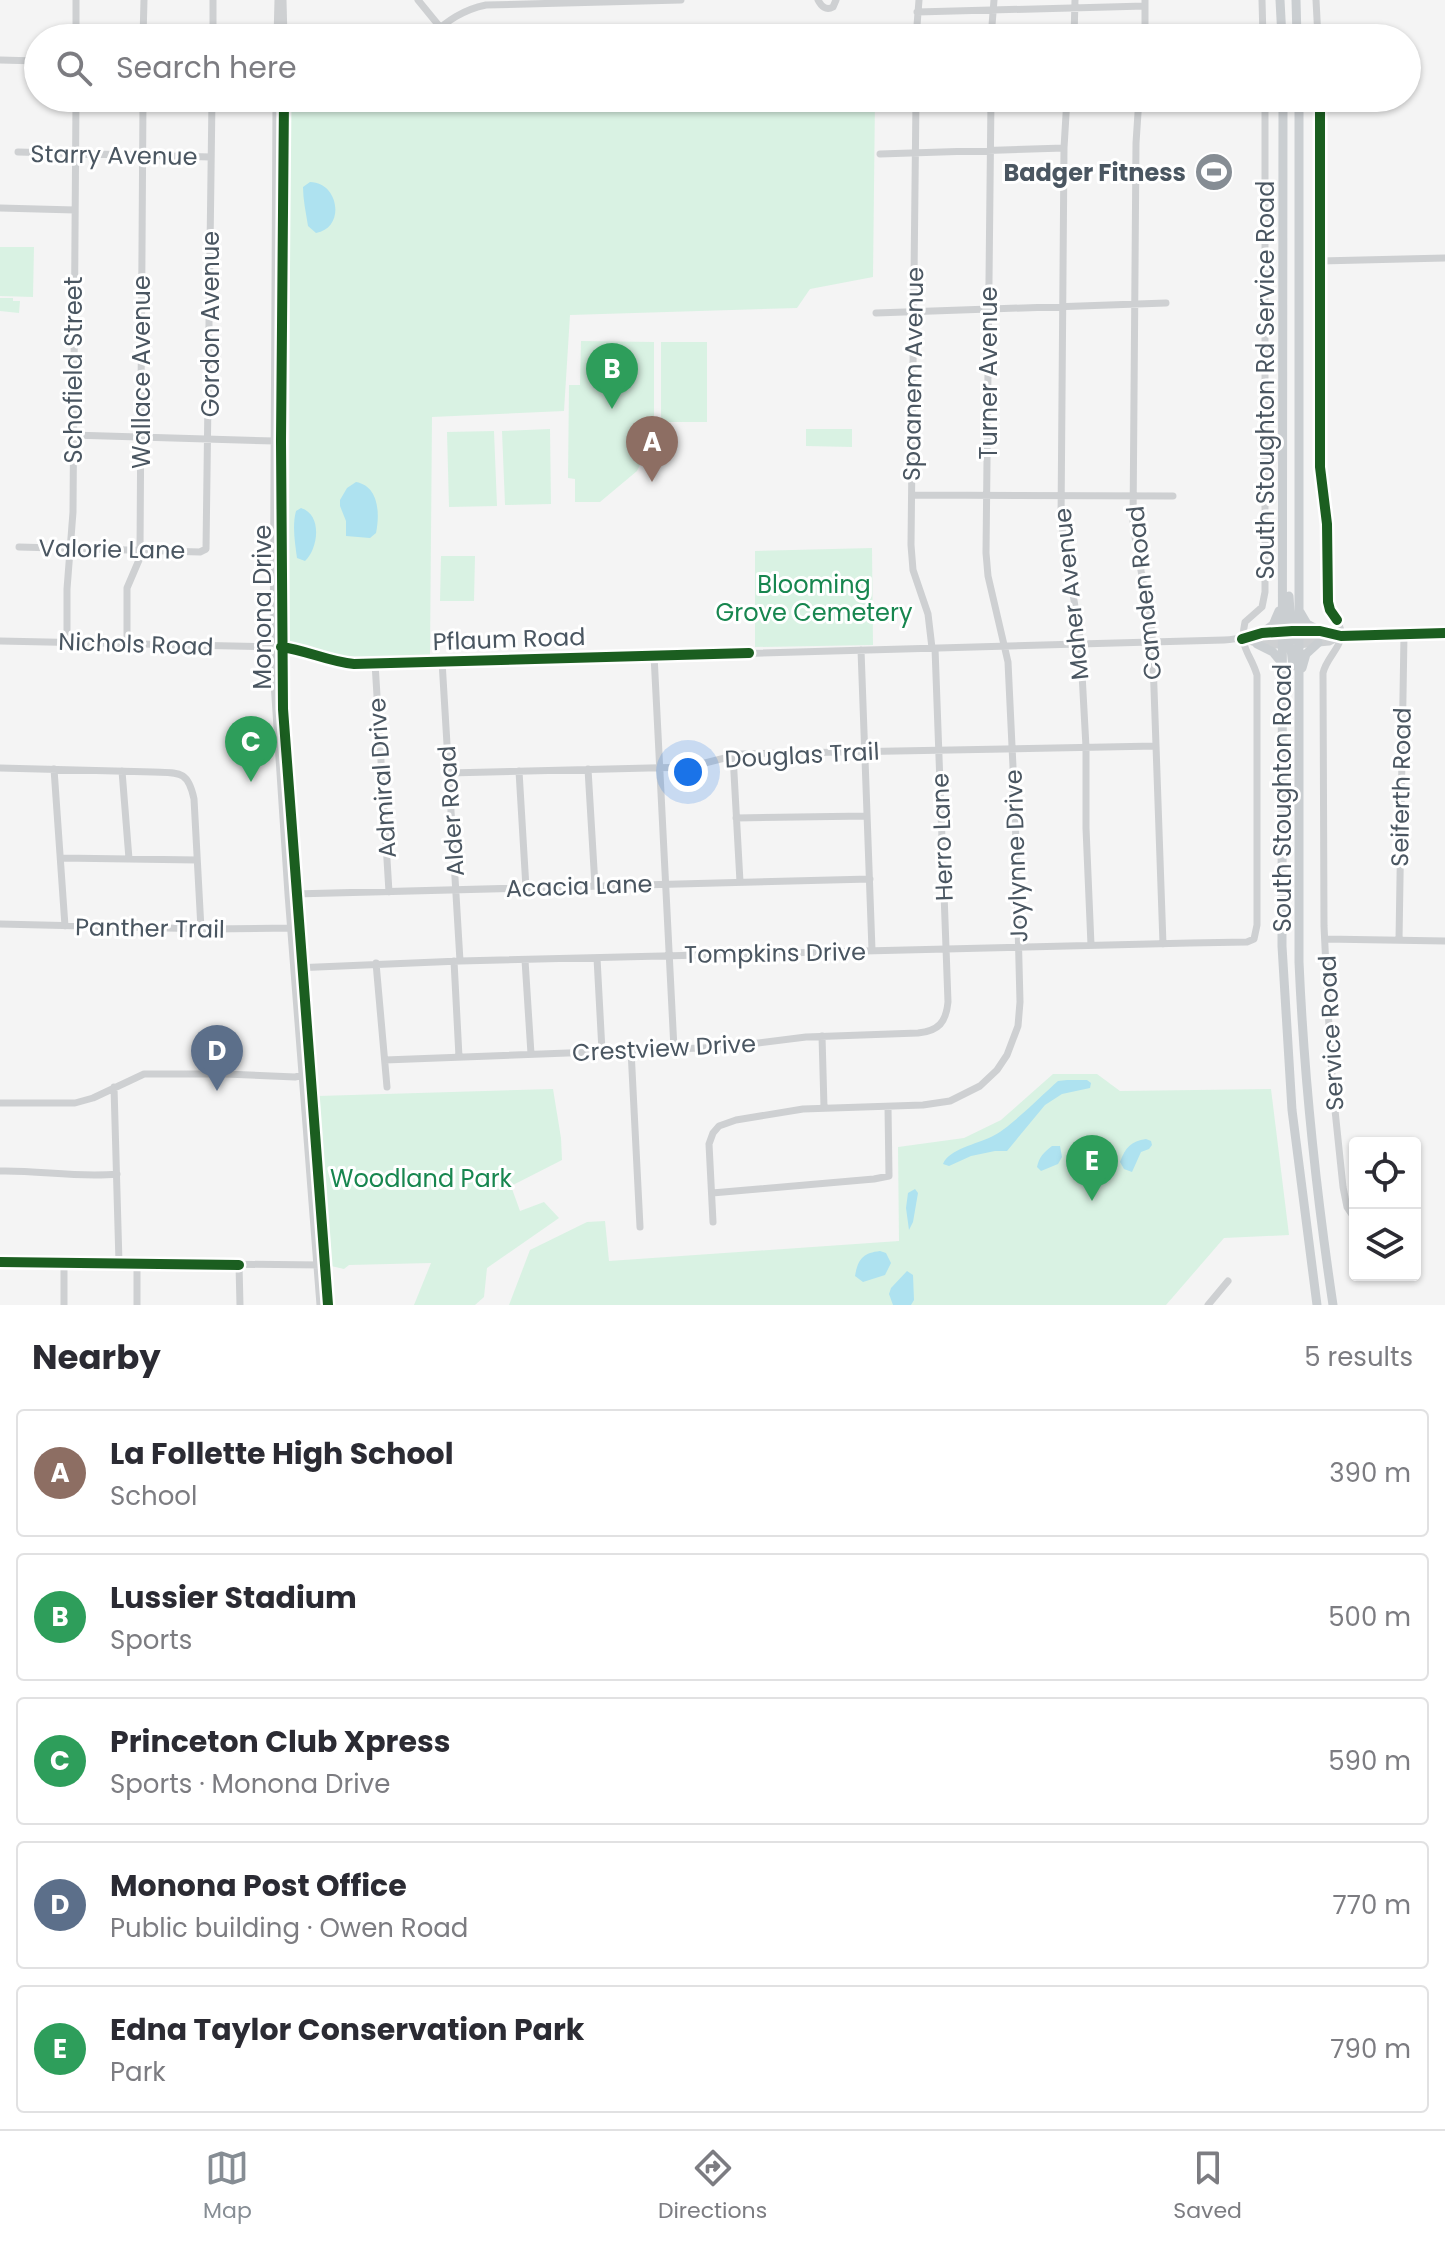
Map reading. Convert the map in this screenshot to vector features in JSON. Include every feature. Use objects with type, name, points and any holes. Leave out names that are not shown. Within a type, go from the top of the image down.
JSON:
[{"type":"main road","points":[[1280,0],[1281,24]]},
{"type":"main road","points":[[1296,0],[1297,24]]},
{"type":"main road","name":"South Stoughton Road","points":[[1283,112],[1283,600],[1298,674],[1301,1010],[1313,1157],[1333,1305]]},
{"type":"main road","name":"South Stoughton Road","points":[[1299,112],[1299,610],[1282,663],[1282,929],[1286,1031],[1296,1148],[1317,1305]]},
{"type":"main road","points":[[1283,537],[1298,725]]},
{"type":"main road","points":[[1262,633],[1275,622],[1283,600]]},
{"type":"main road","points":[[1299,610],[1307,624],[1320,631]]},
{"type":"main road","points":[[1298,674],[1306,654],[1318,643]]},
{"type":"main road","points":[[1257,644],[1273,652],[1282,663]]},
{"type":"street","points":[[76,0],[76,24]]},
{"type":"street","points":[[143,24],[144,0]]},
{"type":"street","points":[[213,0],[213,24]]},
{"type":"street","points":[[278,24],[281,0]]},
{"type":"street","points":[[281,0],[283,24]]},
{"type":"street","points":[[418,0],[438,24]]},
{"type":"street","points":[[443,24],[465,10],[486,5],[681,0]]},
{"type":"street","points":[[818,0],[821,6],[827,8],[833,7],[836,0]]},
{"type":"street","points":[[917,24],[919,0]]},
{"type":"street","points":[[992,24],[994,0]]},
{"type":"street","points":[[1262,0],[1263,24]]},
{"type":"street","points":[[1316,0],[1317,24]]},
{"type":"street","points":[[917,12],[1145,3],[1145,24]]},
{"type":"street","points":[[0,60],[24,61]]},
{"type":"street","name":"Schofield Street","points":[[67,642],[73,512],[76,112]]},
{"type":"street","name":"Wallace Avenue","points":[[127,644],[127,588],[140,551],[143,112]]},
{"type":"street","name":"Gordon Avenue","points":[[205,550],[208,535],[212,112]]},
{"type":"street","name":"Monona Drive","points":[[276,112],[277,647],[274,701],[288,894],[295,928],[304,1075],[321,1265],[328,1305]]},
{"type":"street","name":"Monona Drive","points":[[276,311],[283,112]]},
{"type":"street","name":"Spaanem Avenue","points":[[916,112],[913,570],[928,614],[934,648]]},
{"type":"street","name":"Turner Avenue","points":[[991,112],[986,553],[988,576],[1005,646]]},
{"type":"street","name":"Maher Avenue","points":[[1066,112],[1062,538],[1080,643],[1091,945]]},
{"type":"street","name":"Camden Road","points":[[1138,112],[1134,533],[1153,642],[1163,944]]},
{"type":"street","name":"South Stoughton Rd Service Road","points":[[1242,639],[1245,622],[1262,607],[1265,592],[1265,112]]},
{"type":"street","points":[[1320,112],[1321,477],[1327,524],[1328,602],[1339,624],[1341,636],[1323,673],[1325,939],[1445,941]]},
{"type":"street","points":[[880,154],[1064,148]]},
{"type":"street","name":"Starry Avenue","points":[[18,152],[211,157]]},
{"type":"street","points":[[0,208],[75,210]]},
{"type":"street","points":[[1320,261],[1445,258]]},
{"type":"street","points":[[876,313],[1166,303]]},
{"type":"street","points":[[72,435],[277,441]]},
{"type":"street","points":[[912,495],[1173,496]]},
{"type":"street","name":"Valorie Lane","points":[[19,547],[205,550]]},
{"type":"street","name":"Pflaum Road","points":[[1242,639],[1257,644],[1320,631],[1341,636],[1445,633]]},
{"type":"street","name":"Pflaum Road","points":[[277,647],[342,663],[375,663],[1242,639],[1262,633],[1318,643],[1341,636]]},
{"type":"street","name":"Seiferth Road","points":[[1399,940],[1404,635]]},
{"type":"street","points":[[1242,639],[1257,641],[1341,636]]},
{"type":"street","name":"Tompkins Drive","points":[[298,968],[376,963],[1247,942],[1255,938],[1257,925],[1257,675],[1242,639]]},
{"type":"street","name":"Nichols Road","points":[[0,641],[277,647]]},
{"type":"street","name":"Joylynne Drive","points":[[888,1107],[942,1104],[960,1098],[986,1081],[1002,1063],[1019,1022],[1019,948],[1005,646]]},
{"type":"street","name":"Monona Drive","points":[[277,647],[297,894],[295,928]]},
{"type":"street","name":"Herro Lane","points":[[934,648],[948,1002],[940,1024]]},
{"type":"street","points":[[861,650],[872,950]]},
{"type":"street","points":[[654,655],[674,1049]]},
{"type":"street","name":"Alder Road","points":[[442,661],[456,890],[459,1057]]},
{"type":"street","name":"Admiral Drive","points":[[375,663],[389,892]]},
{"type":"street","name":"Douglas Trail","points":[[449,773],[689,767],[733,755],[1156,746]]},
{"type":"street","points":[[733,755],[740,882]]},
{"type":"street","points":[[0,768],[174,773],[185,777],[191,783],[194,799],[201,929]]},
{"type":"street","points":[[54,769],[65,926]]},
{"type":"street","points":[[588,769],[595,886]]},
{"type":"street","points":[[122,771],[129,859]]},
{"type":"street","points":[[519,771],[526,888]]},
{"type":"street","points":[[736,818],[867,816]]},
{"type":"street","points":[[61,858],[197,860]]},
{"type":"street","name":"Acacia Lane","points":[[288,894],[870,879]]},
{"type":"street","name":"Panther Trail","points":[[0,924],[295,928]]},
{"type":"street","name":"Service Road","points":[[1325,939],[1331,1065],[1345,1203],[1349,1209]]},
{"type":"street","points":[[597,958],[602,1051]]},
{"type":"street","points":[[525,960],[531,1054]]},
{"type":"street","points":[[376,963],[387,1087]]},
{"type":"street","name":"Crestview Drive","points":[[385,1060],[747,1046],[822,1036],[918,1033],[932,1031],[940,1024]]},
{"type":"street","points":[[822,1036],[824,1107]]},
{"type":"street","points":[[631,1050],[640,1227]]},
{"type":"street","points":[[0,1103],[74,1103],[93,1098],[144,1074],[304,1075]]},
{"type":"street","points":[[114,1087],[119,1263]]},
{"type":"street","points":[[712,1193],[880,1178],[890,1174],[888,1107],[824,1107],[736,1120],[719,1126],[709,1144],[713,1222]]},
{"type":"street","points":[[0,1171],[59,1175],[117,1174]]},
{"type":"street","points":[[0,1262],[321,1265]]},
{"type":"street","points":[[64,1262],[64,1305]]},
{"type":"street","points":[[137,1263],[137,1305]]},
{"type":"street","points":[[239,1265],[240,1305]]},
{"type":"street","name":"Monona Drive","points":[[320,1305],[321,1265]]},
{"type":"street","points":[[1208,1305],[1228,1281]]},
{"type":"green space","points":[[290,112],[875,112],[873,277],[810,289],[797,308],[570,315],[564,411],[432,417],[430,656],[345,659],[289,644]]},
{"type":"green space","points":[[0,247],[34,247],[33,297],[0,296]]},
{"type":"green space","points":[[0,298],[20,301],[19,313],[0,311]]},
{"type":"green space","points":[[581,341],[654,342],[654,434],[647,434],[645,455],[637,471],[600,502],[575,502],[575,479],[568,478],[569,385],[580,385]]},
{"type":"green space","points":[[661,342],[707,342],[707,422],[661,422]]},
{"type":"green space","points":[[550,429],[551,504],[505,505],[502,431]]},
{"type":"green space","points":[[806,429],[852,429],[852,447],[806,446]]},
{"type":"green space","points":[[494,431],[497,506],[449,507],[447,432]]},
{"type":"green space","name":"Blooming Grove Cemetery","points":[[872,548],[873,645],[755,647],[755,551]]},
{"type":"green space","points":[[441,556],[475,556],[474,601],[440,601]]},
{"type":"green space","points":[[1053,1074],[1097,1074],[1120,1091],[1271,1089],[1289,1235],[1224,1238],[1166,1305],[509,1305],[530,1250],[587,1222],[605,1221],[609,1261],[899,1241],[898,1147],[964,1138],[1001,1120]]},
{"type":"green space","name":"Woodland Park","points":[[553,1089],[562,1160],[511,1186],[520,1211],[544,1202],[559,1218],[487,1268],[484,1297],[475,1305],[414,1305],[431,1263],[349,1265],[344,1269],[331,1266],[318,1096]]},
{"type":"water","points":[[310,182],[327,189],[335,206],[332,223],[316,233],[308,226],[304,202],[303,187]]},
{"type":"water","points":[[356,482],[369,489],[376,502],[376,533],[370,538],[346,536],[346,521],[340,500],[347,488]]},
{"type":"water","points":[[301,508],[313,518],[316,533],[313,549],[305,561],[297,558],[294,534],[296,511]]},
{"type":"water","points":[[1087,1080],[1091,1083],[1090,1088],[1062,1094],[1045,1105],[1007,1151],[971,1156],[949,1166],[943,1164],[951,1154],[999,1133],[1058,1081]]},
{"type":"water","points":[[1146,1139],[1152,1145],[1141,1152],[1132,1172],[1124,1169],[1120,1162],[1126,1149],[1136,1141]]},
{"type":"water","points":[[1052,1146],[1060,1146],[1062,1157],[1058,1164],[1041,1171],[1037,1167],[1039,1160]]},
{"type":"water","points":[[915,1189],[918,1193],[909,1230],[906,1208],[908,1193]]},
{"type":"water","points":[[880,1251],[886,1253],[891,1263],[885,1275],[863,1282],[855,1276],[862,1258]]},
{"type":"water","points":[[907,1271],[913,1275],[914,1300],[911,1305],[893,1305],[889,1294],[891,1288]]},
{"type":"cycle path","points":[[284,112],[283,709],[328,1305]]},
{"type":"cycle path","points":[[1320,112],[1320,467],[1327,524],[1328,602],[1337,620]]},
{"type":"cycle path","points":[[1242,639],[1262,633],[1292,631],[1320,631],[1341,636],[1445,633]]},
{"type":"cycle path","points":[[281,647],[354,664],[749,653]]},
{"type":"cycle path","points":[[0,1262],[239,1265]]},
{"type":"place","name":"Badger Fitness","points":[[1214,172]]},
{"type":"place","name":"Lussier Stadium","points":[[612,409]]},
{"type":"place","name":"La Follette High School","points":[[652,482]]},
{"type":"place","name":"Princeton Club Xpress","points":[[251,782]]},
{"type":"place","name":"Monona Post Office","points":[[217,1091]]},
{"type":"place","name":"Edna Taylor Conservation Park","points":[[1092,1201]]}]
